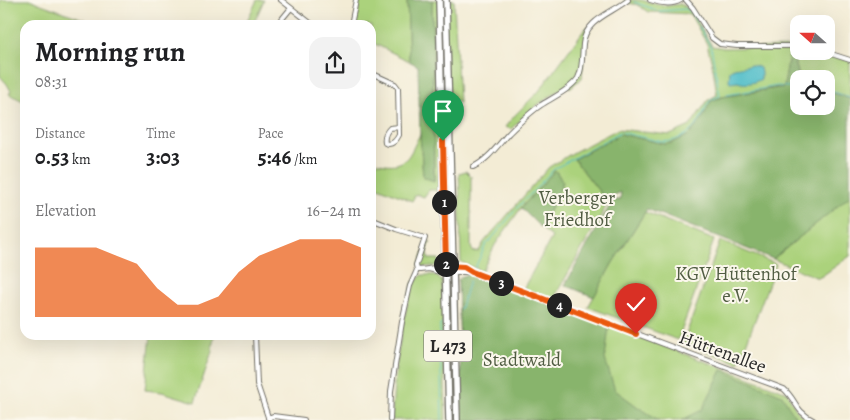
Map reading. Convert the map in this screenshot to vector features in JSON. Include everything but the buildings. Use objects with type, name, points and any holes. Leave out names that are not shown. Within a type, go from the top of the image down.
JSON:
[{"type":"main road","name":"L 473","points":[[439,0],[449,420]]},
{"type":"main road","name":"L 473","points":[[446,0],[457,420]]},
{"type":"street","points":[[281,0],[306,20]]},
{"type":"street","points":[[352,20],[356,0]]},
{"type":"street","points":[[474,167],[482,163],[510,132],[532,112],[578,79],[584,40],[589,28],[628,0]]},
{"type":"street","points":[[650,0],[668,4],[681,0]]},
{"type":"street","points":[[686,0],[712,38],[720,44],[737,46],[790,46]]},
{"type":"street","points":[[282,20],[290,8]]},
{"type":"street","points":[[835,55],[850,60]]},
{"type":"street","points":[[376,75],[395,84],[398,88],[399,127],[399,135],[397,140],[390,144],[385,143],[384,139],[388,130],[399,127]]},
{"type":"street","points":[[376,221],[425,238],[416,265],[417,270],[410,286],[402,322],[391,391],[390,420]]},
{"type":"street","name":"Hüttenallee","points":[[417,270],[440,266],[446,269],[464,267],[472,272],[784,389],[804,416],[813,420]]},
{"type":"street","points":[[255,340],[257,384],[269,419],[273,416],[304,420]]},
{"type":"green space","points":[[0,0],[32,0],[86,20],[20,20],[20,100],[9,94],[11,91],[0,76]]},
{"type":"green space","points":[[257,0],[264,0],[255,20],[247,20]]},
{"type":"green space","points":[[360,0],[407,0],[409,61],[376,44],[376,20],[356,20]]},
{"type":"green space","points":[[407,0],[432,0],[434,181],[423,177],[418,66],[409,61]]},
{"type":"green space","points":[[432,0],[454,0],[459,103],[440,93],[441,193],[429,190],[424,197],[416,194],[412,201],[376,186],[376,162],[389,164],[402,162],[409,155],[420,134],[423,177],[434,180]]},
{"type":"green space","name":"Verberger Friedhof","points":[[624,0],[641,0],[667,6],[680,4],[690,9],[712,46],[725,48],[790,47],[784,87],[722,97],[711,101],[702,119],[689,135],[672,143],[664,144],[620,134],[574,159],[608,203],[554,298],[550,299],[523,289],[552,237],[541,228],[563,182],[555,170],[521,208],[495,245],[482,271],[461,262],[459,173],[466,171],[471,176],[471,247],[473,252],[479,251],[484,242],[549,167],[618,129],[670,135],[690,126],[708,100],[717,95],[707,44],[690,14],[648,12],[638,5]]},
{"type":"green space","points":[[587,26],[589,30],[585,41],[582,78],[570,88],[567,85],[536,106],[511,129],[505,127],[539,91]]},
{"type":"green space","points":[[790,48],[790,60],[795,60],[797,70],[790,70],[790,115],[835,115],[835,94],[850,99],[850,196],[773,259],[647,209],[612,264],[594,297],[565,285],[613,200],[620,200],[621,192],[611,197],[608,203],[574,159],[620,134],[664,144],[672,143],[689,135],[702,119],[711,101],[722,97],[784,87]]},
{"type":"green space","points":[[835,56],[850,61],[850,99],[835,94],[835,70],[797,70],[795,60],[835,60]]},
{"type":"green space","points":[[555,170],[563,182],[541,228],[521,208]]},
{"type":"green space","points":[[850,196],[850,256],[818,278],[773,259]]},
{"type":"green space","points":[[645,212],[714,240],[678,340],[588,307],[612,264]]},
{"type":"green space","points":[[428,241],[431,243],[428,244],[428,259],[439,259],[438,264],[420,267],[425,245]]},
{"type":"green space","name":"KGV Hüttenhof e.V.","points":[[720,241],[776,264],[739,363],[683,343]]},
{"type":"green space","name":"Stadtwald","points":[[470,274],[787,392],[798,412],[808,420],[462,420],[458,280],[462,276],[469,277]]},
{"type":"green space","name":"Stadtwald","points":[[470,274],[609,326],[605,359],[615,390],[659,420],[462,420],[458,280],[462,276]]},
{"type":"green space","points":[[422,275],[435,275],[442,281],[446,420],[392,420],[398,351],[405,316],[413,282]]},
{"type":"green space","points":[[150,340],[213,340],[212,351],[195,402],[162,392],[145,390]]},
{"type":"green space","points":[[722,370],[782,395],[799,420],[682,420],[702,410]]},
{"type":"water","points":[[751,65],[760,68],[761,79],[750,83],[730,83],[730,70]]},
{"type":"waterway","points":[[475,268],[486,244],[554,169],[620,132],[663,142],[676,140],[691,131],[710,101],[720,96],[711,47],[691,12],[686,9],[659,11],[634,2]]},
{"type":"waterway","points":[[726,95],[777,86],[790,87]]},
{"type":"waterway","points":[[835,92],[850,98]]},
{"type":"waterway","points":[[460,310],[469,281]]},
{"type":"waterway","points":[[442,324],[440,325],[442,420]]},
{"type":"route","points":[[443,141],[446,266],[464,267],[472,272],[636,334]]}]
